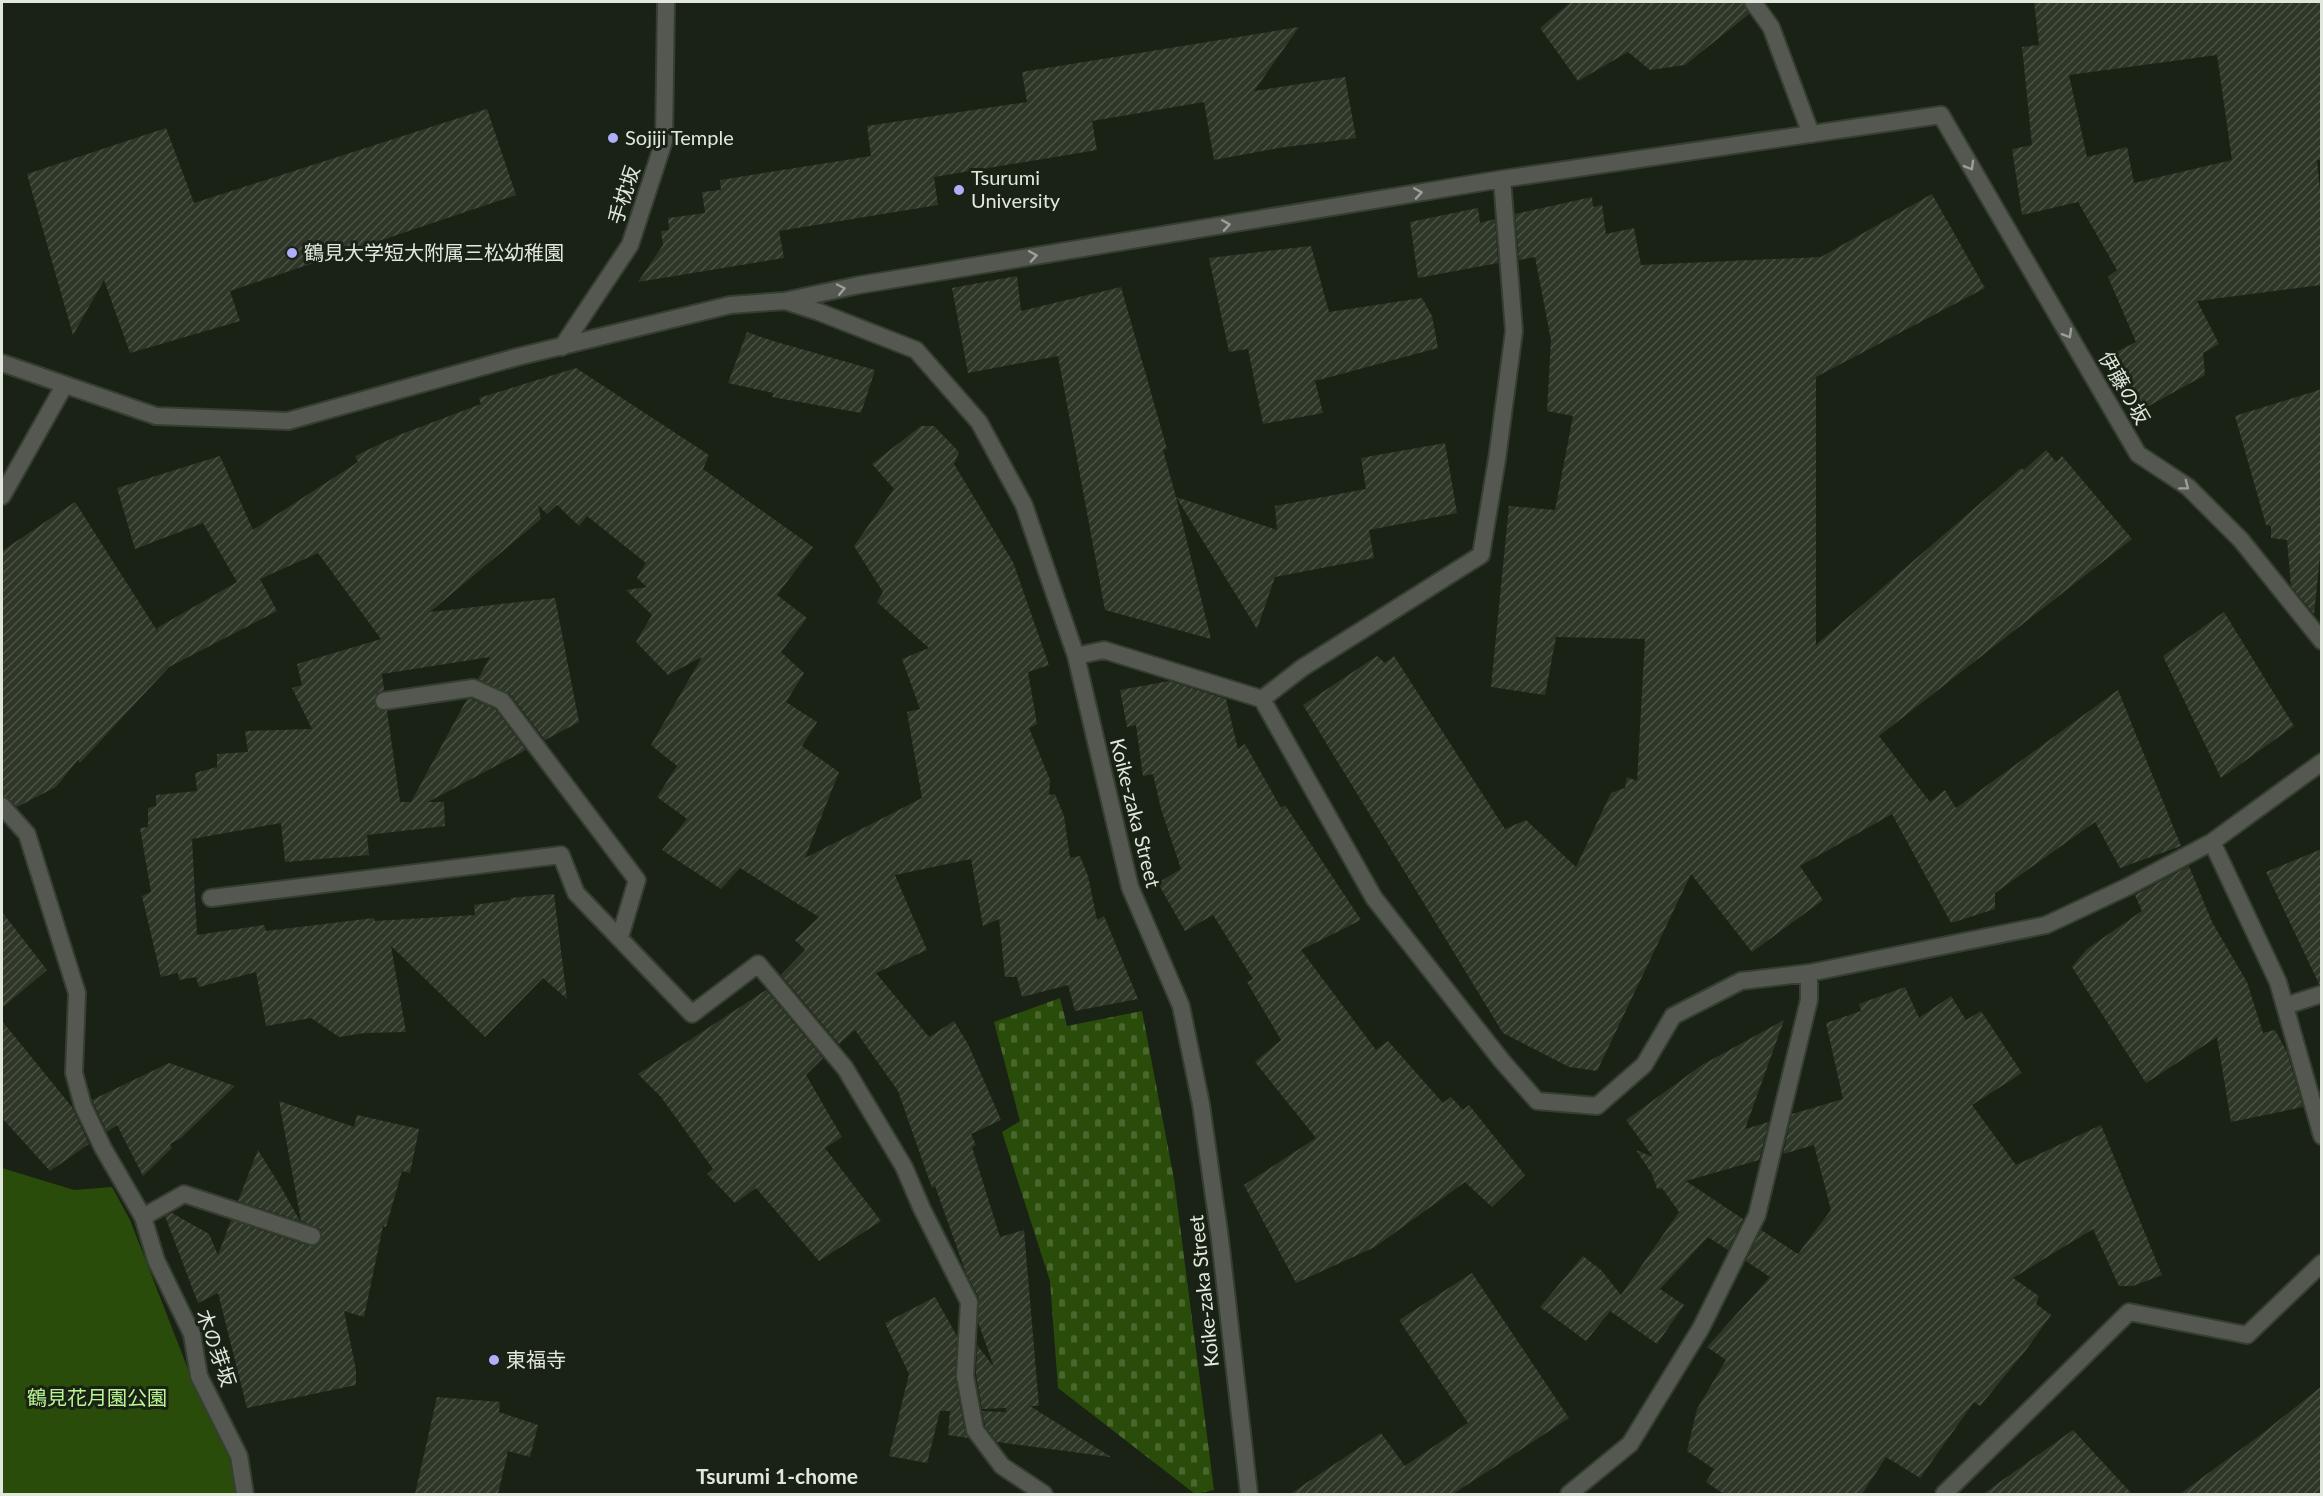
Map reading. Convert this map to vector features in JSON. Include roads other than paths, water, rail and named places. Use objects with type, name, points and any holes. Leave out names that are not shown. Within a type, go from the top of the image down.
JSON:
[{"type":"street","name":"手枕坂","points":[[562,347],[630,245],[664,141],[666,2]]},
{"type":"street","points":[[2,363],[156,416],[288,421],[517,357],[730,305],[784,301],[859,285],[1502,179],[1811,134],[1771,27],[1753,2]]},
{"type":"street","name":"伊藤の坂","points":[[1811,134],[1941,115],[2138,454],[2188,487],[2241,540],[2322,641]]},
{"type":"street","points":[[1262,699],[1302,668],[1481,555],[1497,459],[1514,331],[1502,179]]},
{"type":"street","name":"Koike-zaka Street","points":[[784,301],[819,312],[916,350],[980,422],[1024,505],[1076,656],[1130,887],[1181,1006],[1201,1104],[1220,1239],[1249,1494]]},
{"type":"street","points":[[2,496],[64,386]]},
{"type":"street","points":[[1076,656],[1104,650],[1262,699],[1374,898],[1502,1061],[1537,1101],[1597,1106],[1644,1065],[1673,1016],[1741,981],[1809,973],[2046,925],[2212,842],[2322,762]]},
{"type":"street","points":[[384,701],[473,688],[502,701],[637,880],[620,937]]},
{"type":"street","name":"木の芽坂","points":[[2,806],[27,834],[77,993],[74,1073],[83,1106],[103,1148],[143,1217],[156,1260],[192,1334],[199,1376],[239,1456],[245,1494]]},
{"type":"street","points":[[2212,842],[2278,982],[2322,1136]]},
{"type":"street","points":[[211,898],[561,855],[576,893],[692,1014],[758,964],[845,1068],[904,1167],[969,1302],[965,1376],[975,1430],[1002,1466],[1044,1494]]},
{"type":"street","points":[[1569,1494],[1630,1444],[1701,1328],[1757,1215],[1809,1000],[1809,973]]},
{"type":"street","points":[[2285,1006],[2322,994]]},
{"type":"street","points":[[143,1217],[184,1194],[312,1236]]},
{"type":"street","points":[[1944,1494],[2129,1312],[2247,1335],[2322,1263]]},
{"type":"place","name":"Sojiji Temple","points":[[613,138]]},
{"type":"place","name":"Tsurumi University","points":[[959,190]]},
{"type":"place","name":"鶴見大学短大附属三松幼稚園","points":[[292,253]]},
{"type":"place","name":"東福寺","points":[[494,1360]]},
{"type":"district","name":"Tsurumi 1-chome","points":[[777,1477]]},
{"type":"park label","name":"鶴見花月園公園","points":[[97,1398]]}]
